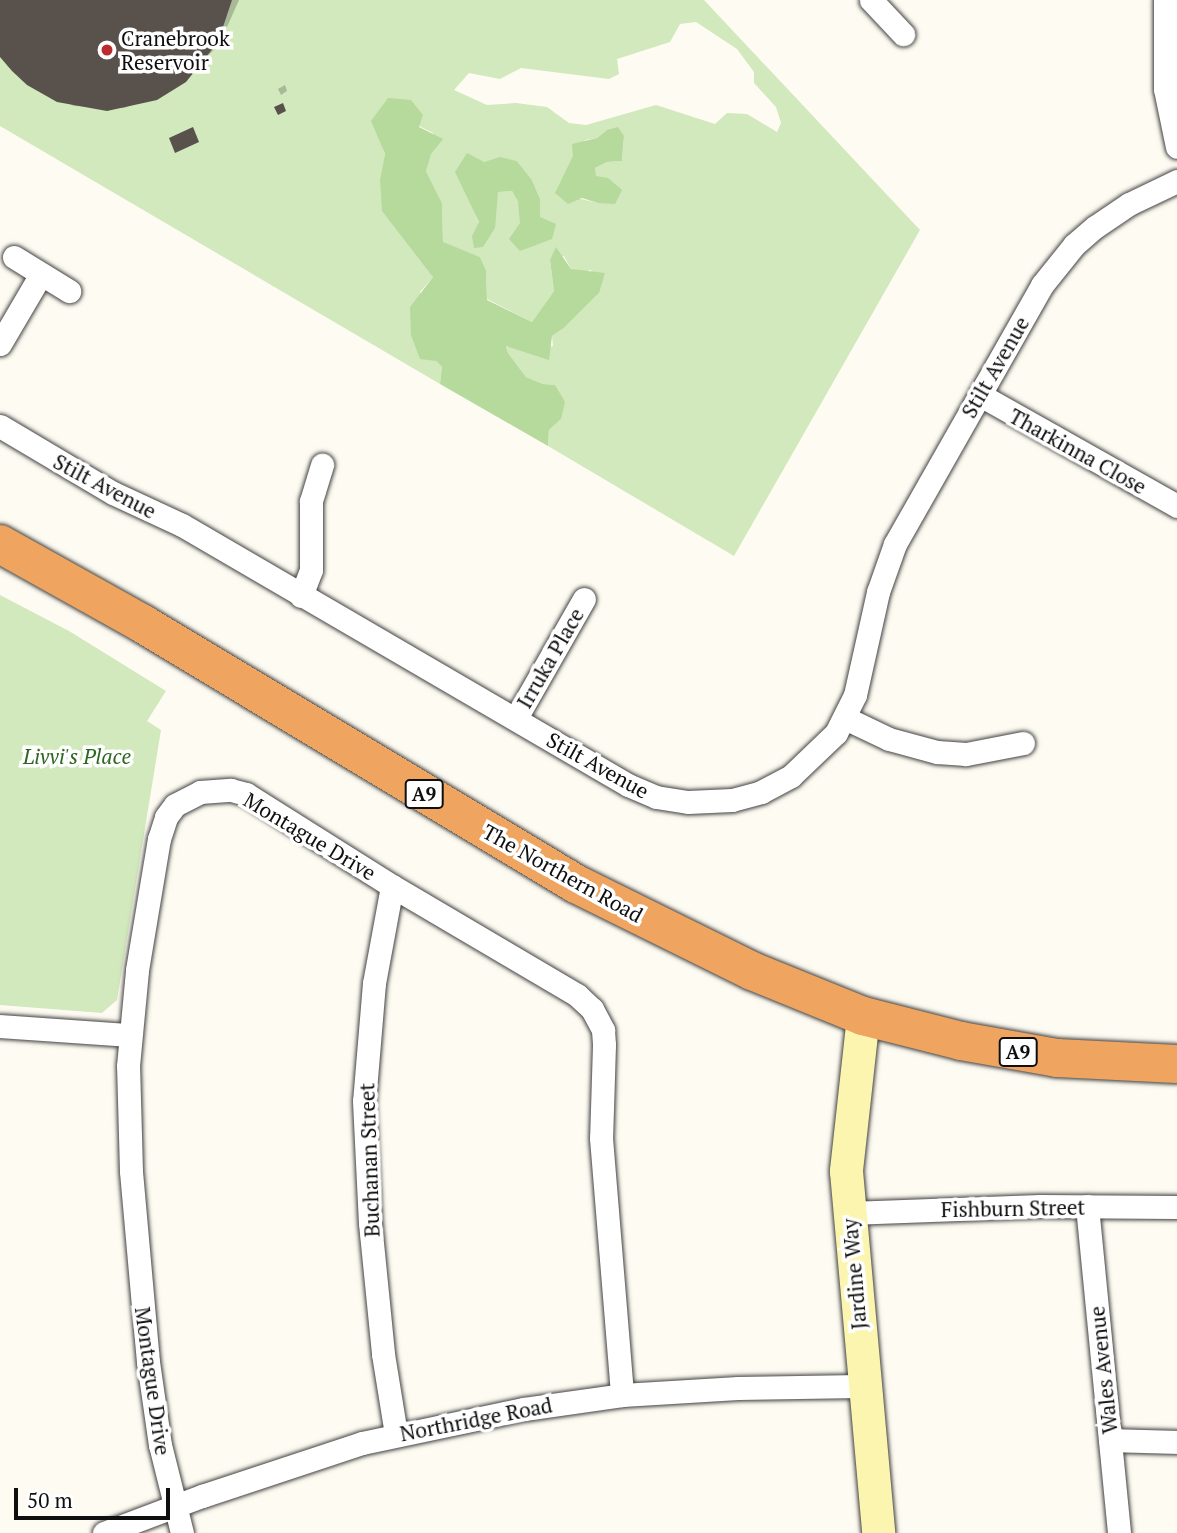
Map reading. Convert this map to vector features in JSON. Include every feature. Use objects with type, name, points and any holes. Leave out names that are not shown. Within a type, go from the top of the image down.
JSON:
[{"type":"highway","name":"The Northern Road","points":[[0,544],[143,624],[576,884],[752,971],[863,1016],[1003,1050],[1112,1062],[1177,1064]]},
{"type":"street","points":[[870,0],[903,34]]},
{"type":"street","points":[[1165,0],[1165,89],[1177,147]]},
{"type":"street","name":"Stilt Avenue","points":[[0,426],[113,493],[182,525],[642,792],[703,803],[744,797],[784,781],[825,746],[845,718],[860,679],[875,603],[895,544],[1042,285],[1074,245],[1109,216],[1177,181]]},
{"type":"street","points":[[14,257],[69,291]]},
{"type":"street","points":[[0,344],[41,274]]},
{"type":"street","name":"Tharkinna Close","points":[[979,396],[1177,506]]},
{"type":"street","points":[[301,596],[312,570],[312,501],[322,465]]},
{"type":"street","name":"Irruka Place","points":[[516,718],[584,599]]},
{"type":"street","points":[[845,718],[888,739],[937,752],[966,754],[1023,743]]},
{"type":"street","name":"Montague Drive","points":[[182,1533],[154,1409],[128,1127],[130,1035],[159,839],[166,817],[187,797],[215,789],[231,789],[246,794],[392,886],[576,995],[599,1018],[604,1045],[601,1138],[604,1199],[622,1395]]},
{"type":"street","name":"Buchanan Street","points":[[392,886],[374,983],[364,1101],[370,1223],[383,1354],[397,1434]]},
{"type":"street","name":"Jardine Way","points":[[863,1016],[846,1171],[878,1533]]},
{"type":"street","points":[[0,1026],[130,1035]]},
{"type":"street","name":"Fishburn Street","points":[[849,1213],[1087,1206],[1177,1207]]},
{"type":"street","name":"Wales Avenue","points":[[1087,1206],[1119,1533]]},
{"type":"street","name":"Northridge Road","points":[[104,1533],[284,1467],[397,1434],[524,1409],[622,1395],[738,1388],[865,1387]]},
{"type":"street","points":[[1110,1440],[1177,1442]]},
{"type":"green space","points":[[0,0],[704,0],[920,230],[734,556],[548,446],[549,430],[561,419],[555,385],[543,384],[526,377],[508,353],[506,345],[530,352],[553,346],[552,336],[564,328],[599,293],[591,270],[580,273],[571,269],[564,256],[550,260],[554,291],[532,322],[487,299],[486,270],[480,257],[443,243],[442,203],[426,171],[433,133],[419,126],[379,138],[385,155],[380,179],[433,277],[420,292],[436,361],[442,367],[440,384],[0,126]],"holes":[[[696,22],[737,49],[754,72],[754,83],[776,107],[781,123],[777,132],[747,114],[727,113],[715,124],[656,105],[586,125],[569,123],[547,107],[516,103],[487,105],[454,90],[469,73],[500,79],[521,68],[609,79],[619,74],[617,59],[670,42],[680,24]],[[607,130],[624,136],[622,161],[607,162],[595,168],[598,203],[556,193],[585,140],[597,138]],[[500,158],[517,161],[532,180],[540,199],[540,217],[520,223],[520,206],[512,191],[498,192],[496,201],[472,236],[479,223],[469,199],[484,162]]]},
{"type":"green space","points":[[388,98],[411,100],[423,115],[419,127],[443,139],[431,154],[426,171],[442,203],[443,242],[480,257],[486,270],[487,300],[532,322],[554,291],[550,260],[556,247],[571,269],[605,273],[599,293],[564,328],[552,336],[549,360],[506,346],[508,353],[526,377],[543,384],[555,385],[565,402],[561,419],[549,430],[548,446],[440,384],[442,367],[436,361],[420,359],[411,335],[410,307],[433,277],[382,211],[380,179],[385,154],[371,121]]},
{"type":"green space","points":[[618,127],[624,136],[622,161],[607,162],[595,168],[596,176],[608,178],[622,190],[615,204],[582,198],[568,204],[555,193],[573,156],[572,144],[597,138],[607,130]]},
{"type":"green space","points":[[467,153],[484,162],[500,157],[517,161],[532,180],[540,199],[540,217],[556,224],[552,239],[520,251],[509,239],[520,223],[518,202],[512,191],[498,192],[495,228],[483,247],[474,248],[472,236],[479,222],[455,172]]},
{"type":"green space","name":"Livvi's Place","points":[[0,595],[69,631],[166,691],[147,721],[161,730],[117,1000],[102,1013],[0,1005]]},
{"type":"building","name":"Cranebrook Reservoir","points":[[0,0],[232,0],[218,42],[186,82],[157,100],[107,111],[57,102],[27,85],[12,71],[0,57]]},
{"type":"building","points":[[283,103],[286,111],[278,115],[274,107]]},
{"type":"building","points":[[193,127],[199,142],[175,153],[169,138]]},
{"type":"place","name":"Cranebrook Reservoir","points":[[107,50]]}]
